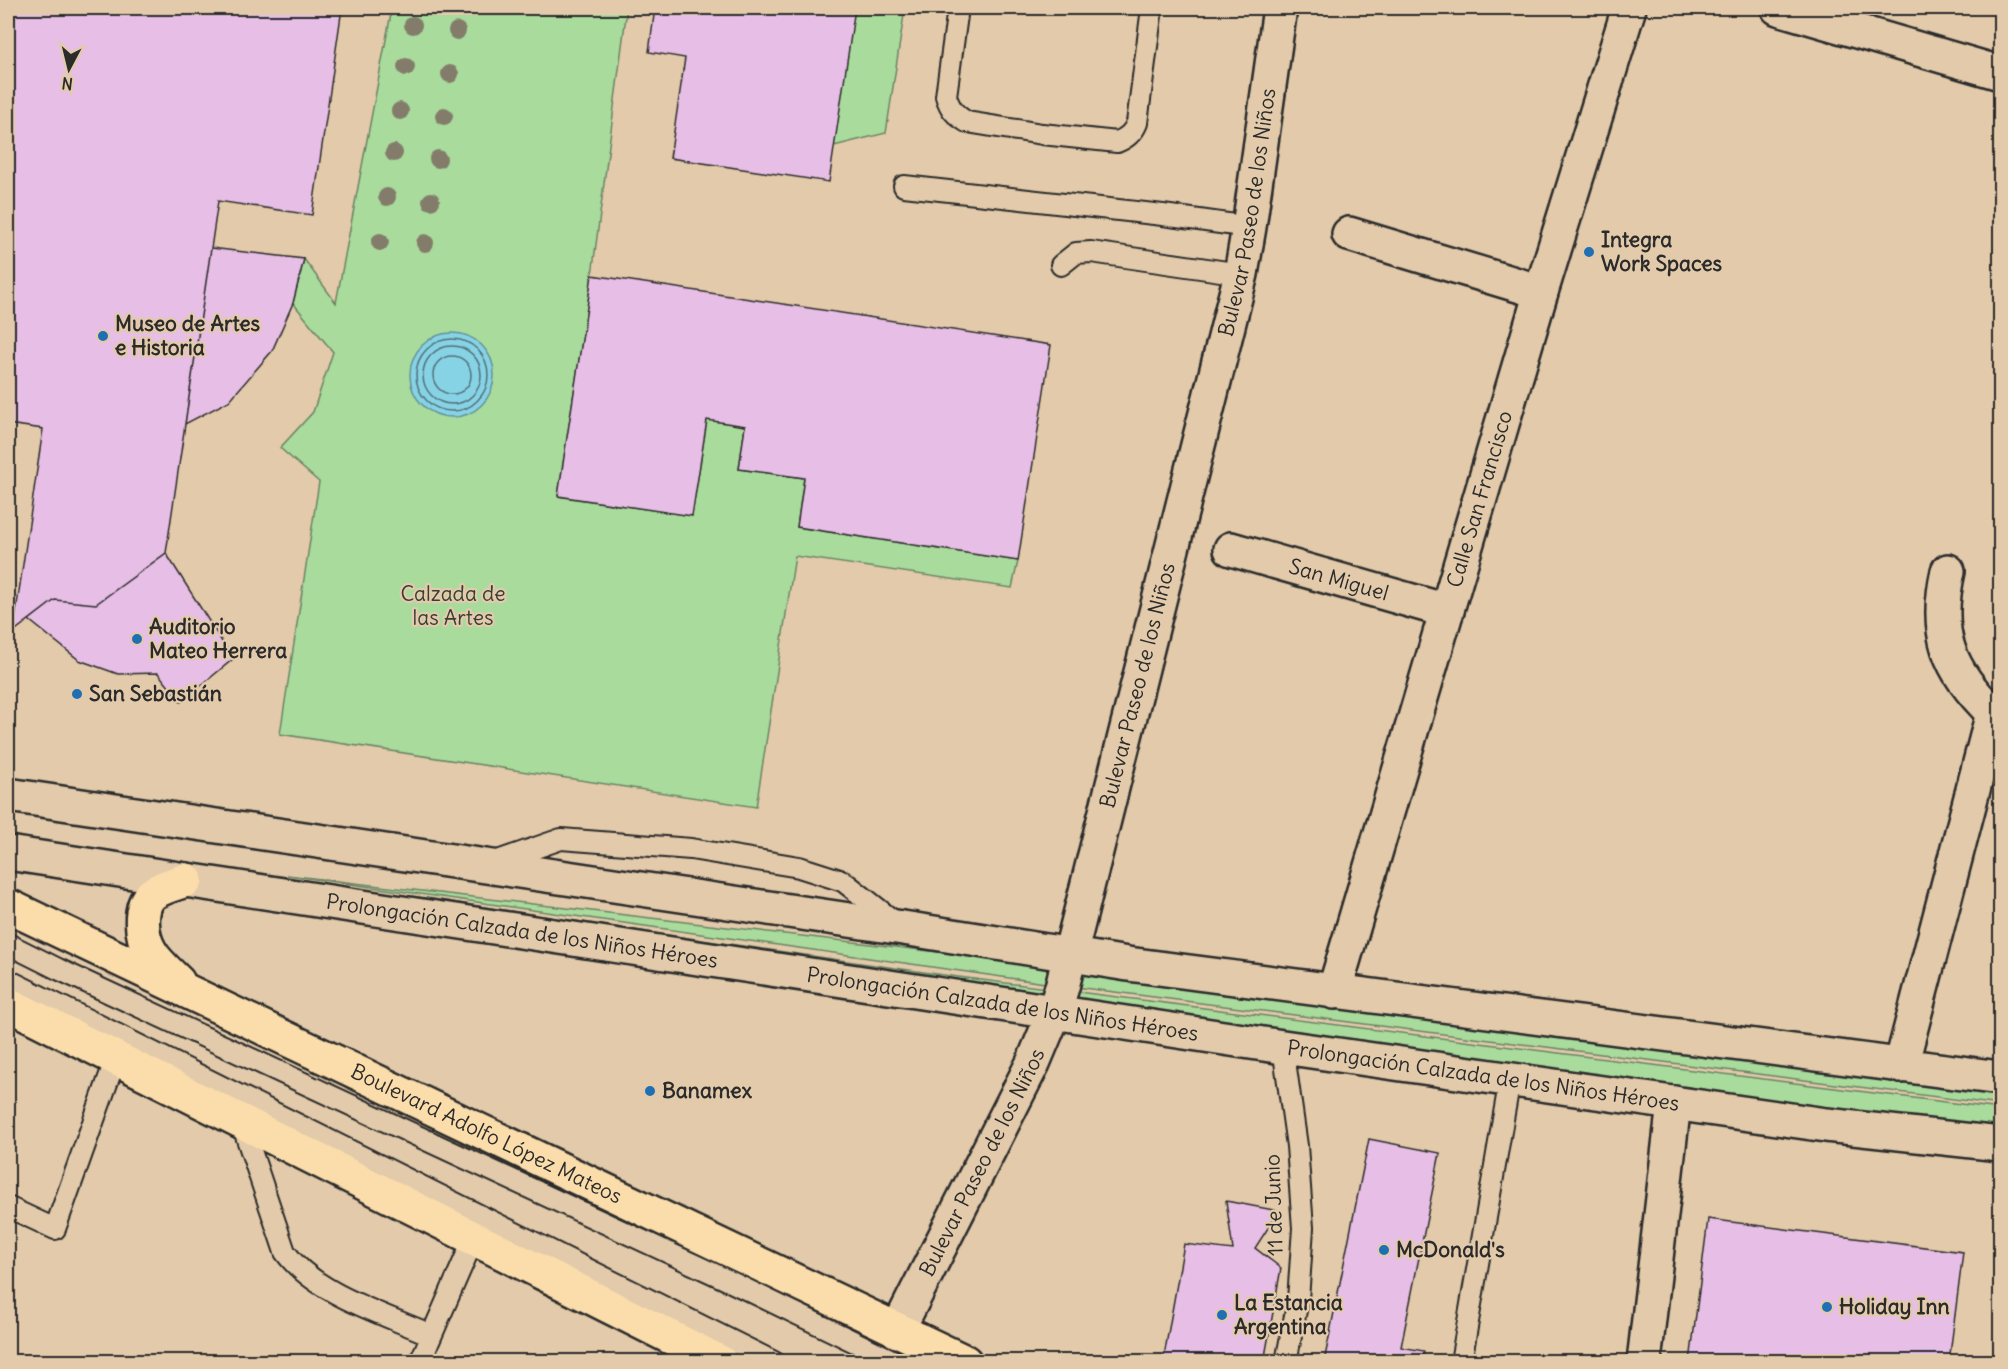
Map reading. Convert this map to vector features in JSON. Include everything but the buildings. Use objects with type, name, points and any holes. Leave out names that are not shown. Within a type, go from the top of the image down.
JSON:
[{"type":"main road","points":[[186,880],[162,888],[150,895],[142,910],[143,932],[149,951],[187,993]]},
{"type":"main road","name":"Boulevard Adolfo López Mateos","points":[[8,906],[897,1346],[965,1362]]},
{"type":"main road","points":[[9,1002],[720,1362]]},
{"type":"street","name":"Bulevar Paseo de los Niños","points":[[897,1346],[1028,1073],[1054,1014],[1071,956],[1241,274],[1280,8]]},
{"type":"street","name":"Calle San Francisco","points":[[1335,992],[1541,292],[1629,8]]},
{"type":"street","points":[[1778,8],[2001,73]]},
{"type":"street","points":[[1349,234],[1541,292]]},
{"type":"street","name":"San Miguel","points":[[1231,549],[1447,610]]},
{"type":"street","points":[[1901,1066],[1912,1018],[1997,712],[1974,694],[1959,673],[1948,650],[1943,630],[1942,610],[1948,571]]},
{"type":"street","points":[[8,795],[903,928],[1071,956],[2001,1078]]},
{"type":"street","name":"Prolongación Calzada de los Niños Héroes","points":[[8,853],[894,987],[1054,1014],[1826,1125],[2001,1144]]},
{"type":"street","points":[[1644,1362],[1674,1103]]},
{"type":"lane","points":[[958,8],[946,96],[950,108],[956,115],[967,122],[1042,134],[1118,142],[1134,131],[1137,123],[1152,8]]},
{"type":"lane","points":[[904,186],[1249,227]]},
{"type":"lane","points":[[1061,265],[1076,253],[1091,252],[1241,274]]},
{"type":"lane","points":[[482,866],[561,839],[691,849],[799,867],[843,881],[903,928]]},
{"type":"lane","points":[[8,944],[723,1278],[897,1346]]},
{"type":"lane","points":[[9,1002],[774,1362]]},
{"type":"lane","name":"11 de Junio","points":[[1283,1047],[1297,1146],[1303,1228],[1298,1299],[1286,1362]]},
{"type":"lane","points":[[8,1207],[55,1229],[116,1058]]},
{"type":"lane","points":[[1461,1362],[1510,1079]]},
{"type":"lane","points":[[241,1121],[285,1252],[291,1260],[307,1276],[323,1287],[431,1335]]},
{"type":"lane","points":[[420,1362],[474,1238]]},
{"type":"green space","name":"Calzada de las Artes","points":[[392,8],[627,8],[592,275],[558,496],[692,516],[707,420],[745,426],[739,469],[804,478],[797,527],[1018,561],[1012,588],[795,556],[756,807],[280,734],[319,482],[280,448],[313,412],[333,352],[293,303],[304,259],[336,303]]},
{"type":"green space","points":[[854,8],[905,8],[886,133],[834,146]]},
{"type":"green space","points":[[219,873],[427,898],[951,976],[2000,1109],[2000,1140]]},
{"type":"green space","points":[[287,875],[1901,1066],[2000,1081],[2000,1105],[1052,984]]},
{"type":"water","points":[[452,333],[468,336],[482,345],[491,359],[494,375],[491,391],[482,405],[468,414],[452,417],[436,414],[422,405],[413,391],[410,375],[413,359],[422,345],[436,336]]},
{"type":"place","name":"Integra Work Spaces","points":[[1589,252]]},
{"type":"place","name":"Museo de Artes e Historia","points":[[103,336]]},
{"type":"place","name":"Auditorio Mateo Herrera","points":[[137,639]]},
{"type":"place","name":"San Sebastián","points":[[77,694]]},
{"type":"place","name":"Banamex","points":[[650,1091]]},
{"type":"place","name":"McDonald's","points":[[1384,1250]]},
{"type":"place","name":"Holiday Inn","points":[[1827,1307]]},
{"type":"place","name":"La Estancia Argentina","points":[[1222,1315]]}]
